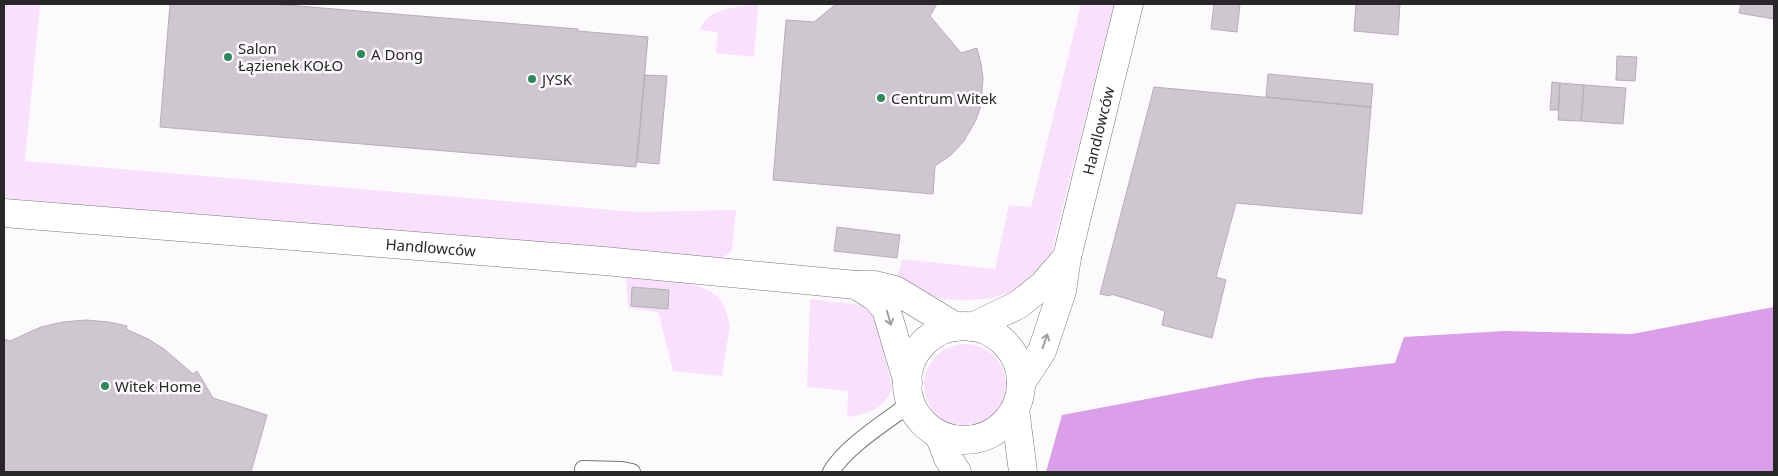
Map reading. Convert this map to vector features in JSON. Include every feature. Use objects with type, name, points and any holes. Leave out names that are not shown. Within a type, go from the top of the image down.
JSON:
[{"type":"street","name":"Handlowców","points":[[1022,383],[1042,351],[1062,291],[1067,257],[1129,4]]},
{"type":"street","name":"Handlowców","points":[[4,213],[594,260],[856,285],[876,285],[895,290],[964,327],[1018,305],[1043,285],[1067,257]]},
{"type":"street","name":"Handlowców","points":[[856,285],[875,297],[886,309],[909,393]]},
{"type":"street","points":[[964,327],[991,333],[1005,344],[1015,358],[1022,383],[1021,393],[1015,409],[1005,423],[991,434],[974,439],[956,440],[940,435],[927,427],[918,416],[909,393],[910,367],[917,352],[927,340],[941,332],[964,327]]},
{"type":"street","points":[[1015,409],[1023,472]]},
{"type":"street","points":[[940,435],[948,458],[957,472]]},
{"type":"lane","points":[[831,472],[836,462],[909,393]]},
{"type":"lane","points":[[583,469],[632,472]]},
{"type":"shaded area","points":[[4,4],[40,4],[25,161],[636,212],[736,210],[732,251],[720,260],[4,198]]},
{"type":"shaded area","points":[[1081,4],[1114,4],[1050,258],[1029,282],[1020,288],[1010,293],[986,299],[960,300],[936,297],[925,294],[897,280],[902,259],[995,269],[1009,205],[1031,207]]},
{"type":"shaded area","points":[[758,5],[754,57],[716,53],[718,32],[700,30],[704,23],[709,17],[722,10]]},
{"type":"shaded area","points":[[626,276],[684,282],[709,290],[718,297],[725,308],[730,325],[722,376],[673,371],[658,312],[628,308]]},
{"type":"shaded area","points":[[810,299],[863,305],[870,310],[876,319],[892,387],[886,400],[875,409],[847,417],[848,391],[807,387]]},
{"type":"shaded area","points":[[1774,307],[1774,472],[1046,472],[1062,415],[1258,378],[1395,363],[1404,337],[1504,331],[1632,334]]},
{"type":"shaded area","points":[[965,344],[981,347],[994,356],[1003,369],[1006,385],[1003,401],[994,414],[981,423],[965,426],[949,423],[936,414],[927,401],[924,385],[927,369],[936,356],[949,347]]},
{"type":"building","points":[[170,4],[274,4],[578,29],[578,31],[648,37],[636,167],[160,127]]},
{"type":"building","name":"Centrum Witek","points":[[836,4],[937,4],[930,16],[961,53],[977,48],[983,78],[981,105],[976,120],[964,141],[951,155],[935,166],[933,194],[773,180],[786,20],[814,22]]},
{"type":"building","points":[[1214,4],[1240,4],[1237,32],[1211,29]]},
{"type":"building","points":[[1356,4],[1400,4],[1398,35],[1354,31]]},
{"type":"building","points":[[1741,4],[1774,4],[1774,19],[1739,13]]},
{"type":"building","points":[[1617,56],[1637,57],[1635,81],[1616,80]]},
{"type":"building","points":[[1268,74],[1373,84],[1371,107],[1266,97]]},
{"type":"building","points":[[645,75],[667,76],[659,164],[637,162]]},
{"type":"building","points":[[1552,82],[1560,83],[1558,110],[1550,110]]},
{"type":"building","points":[[1560,83],[1584,85],[1581,121],[1558,120]]},
{"type":"building","points":[[1584,85],[1626,88],[1623,124],[1581,121]]},
{"type":"building","points":[[1154,87],[1371,107],[1362,214],[1236,203],[1216,277],[1226,280],[1212,338],[1162,325],[1165,311],[1111,294],[1110,296],[1100,294]]},
{"type":"building","points":[[837,227],[900,235],[897,258],[834,251]]},
{"type":"building","points":[[632,287],[669,290],[668,309],[631,306]]},
{"type":"building","name":"Witek Home","points":[[86,320],[127,326],[126,329],[164,349],[193,374],[197,371],[213,398],[267,415],[251,472],[4,472],[4,339],[10,341],[41,327],[63,322]]},
{"type":"place","name":"A Dong","points":[[361,54]]},
{"type":"place","name":"Salon Łązienek KOŁO","points":[[228,57]]},
{"type":"place","name":"JYSK","points":[[532,79]]},
{"type":"place","name":"Centrum Witek","points":[[881,98]]},
{"type":"place","name":"Witek Home","points":[[105,386]]}]
